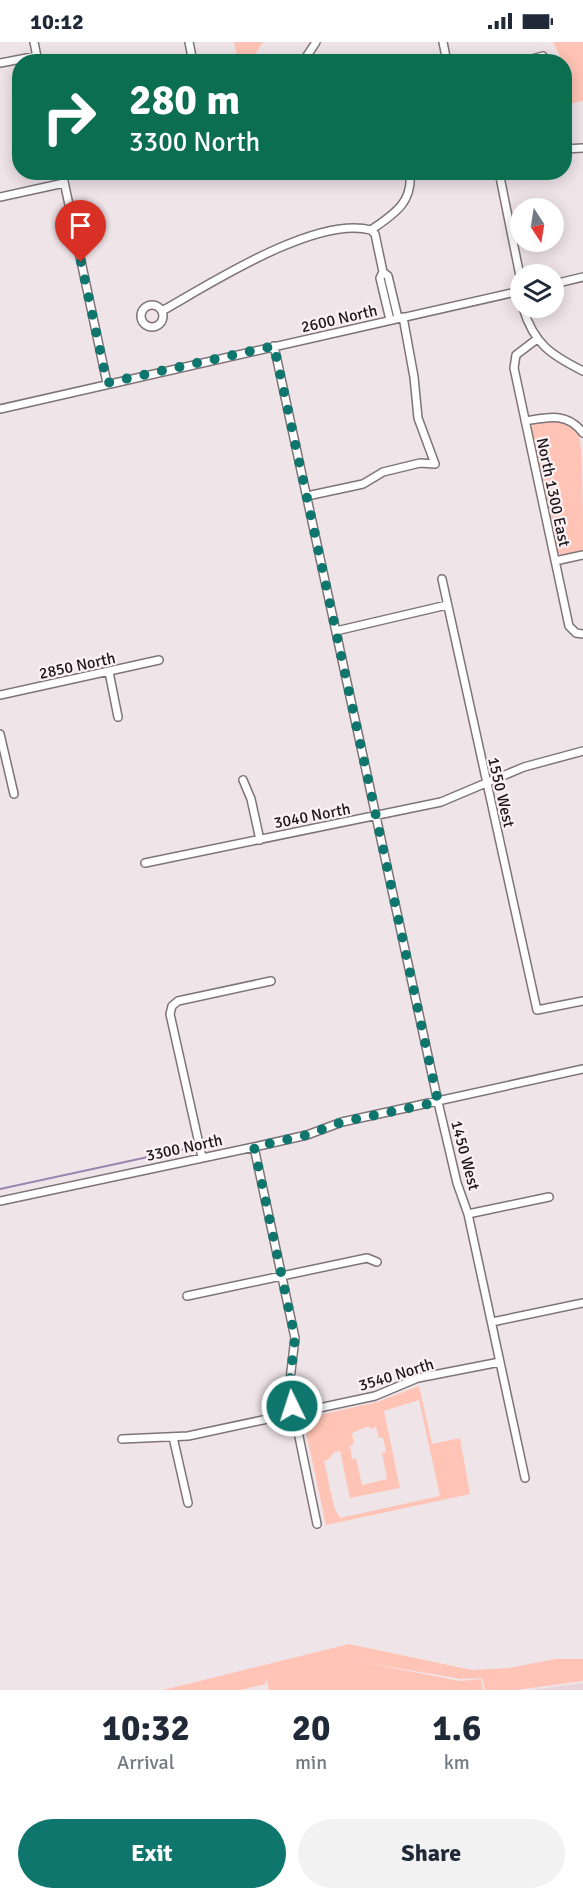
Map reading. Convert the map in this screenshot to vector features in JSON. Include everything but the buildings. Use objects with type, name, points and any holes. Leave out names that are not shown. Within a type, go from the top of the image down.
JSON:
[{"type":"street","points":[[63,180],[107,383]]},
{"type":"street","points":[[371,230],[396,213],[408,199],[411,180]]},
{"type":"street","points":[[501,180],[518,264]]},
{"type":"street","points":[[0,198],[64,183]]},
{"type":"street","points":[[162,311],[280,247],[351,227],[371,230],[375,234],[383,272],[380,278],[397,318],[414,376],[418,418],[435,464],[420,463],[383,472],[363,484],[307,496]]},
{"type":"street","points":[[564,282],[583,277]]},
{"type":"street","name":"2600 North","points":[[0,409],[510,293]]},
{"type":"street","points":[[528,318],[537,339],[555,358],[583,371]]},
{"type":"street","name":"North 1300 East","points":[[537,339],[516,355],[514,368],[569,626],[579,634]]},
{"type":"street","name":"1450 West","points":[[274,346],[438,1102],[457,1183],[468,1214],[525,1478]]},
{"type":"street","points":[[525,421],[554,416],[572,420],[583,433]]},
{"type":"street","points":[[555,561],[583,555]]},
{"type":"street","name":"1550 West","points":[[442,579],[537,1010],[583,1001]]},
{"type":"street","points":[[336,631],[447,605]]},
{"type":"street","name":"2850 North","points":[[0,695],[159,660]]},
{"type":"street","points":[[109,672],[118,717]]},
{"type":"street","points":[[0,734],[14,794]]},
{"type":"street","name":"3040 North","points":[[146,863],[441,802],[524,767],[583,751]]},
{"type":"street","points":[[243,780],[251,799],[260,840]]},
{"type":"street","points":[[202,1157],[170,1014],[172,1006],[178,1001],[271,981]]},
{"type":"street","name":"3300 North","points":[[0,1201],[307,1135],[342,1122],[583,1069]]},
{"type":"street","points":[[254,1147],[295,1338],[289,1388],[317,1524]]},
{"type":"street","points":[[468,1214],[549,1197]]},
{"type":"street","points":[[187,1296],[367,1258],[376,1262]]},
{"type":"street","points":[[492,1322],[583,1303]]},
{"type":"street","name":"3540 North","points":[[122,1439],[173,1437],[294,1413],[375,1396],[418,1378],[500,1362]]},
{"type":"street","points":[[173,1437],[188,1503]]},
{"type":"shaded area","points":[[234,42],[263,42],[255,54],[237,54]]},
{"type":"shaded area","points":[[553,42],[583,42],[583,101],[572,103],[572,54],[559,54]]},
{"type":"shaded area","points":[[551,420],[567,424],[577,430],[581,456],[583,550],[561,555],[558,553],[531,428],[534,424]]},
{"type":"shaded area","points":[[419,1386],[432,1444],[460,1438],[470,1494],[326,1525],[304,1423],[306,1418],[377,1402]],"holes":[[[419,1400],[440,1496],[340,1518],[334,1507],[324,1461],[329,1459],[334,1452],[340,1451],[350,1498],[400,1488],[384,1411]],[[369,1426],[370,1429],[376,1427],[379,1438],[383,1438],[386,1452],[382,1453],[387,1479],[362,1485],[356,1458],[352,1459],[350,1446],[354,1444],[352,1433]]]},
{"type":"shaded area","points":[[349,1644],[472,1670],[509,1668],[555,1659],[583,1659],[583,1681],[516,1690],[485,1690],[482,1678],[461,1679],[356,1661],[460,1681],[481,1679],[483,1690],[269,1690],[266,1677],[266,1684],[240,1690],[163,1690]]},
{"type":"shaded area","points":[[583,1683],[583,1690],[532,1690]]},
{"type":"waterway","points":[[0,1189],[185,1149]]},
{"type":"route","points":[[81,262],[107,383],[274,346],[438,1102],[342,1122],[307,1135],[254,1147],[295,1338],[289,1388],[292,1406]]}]
